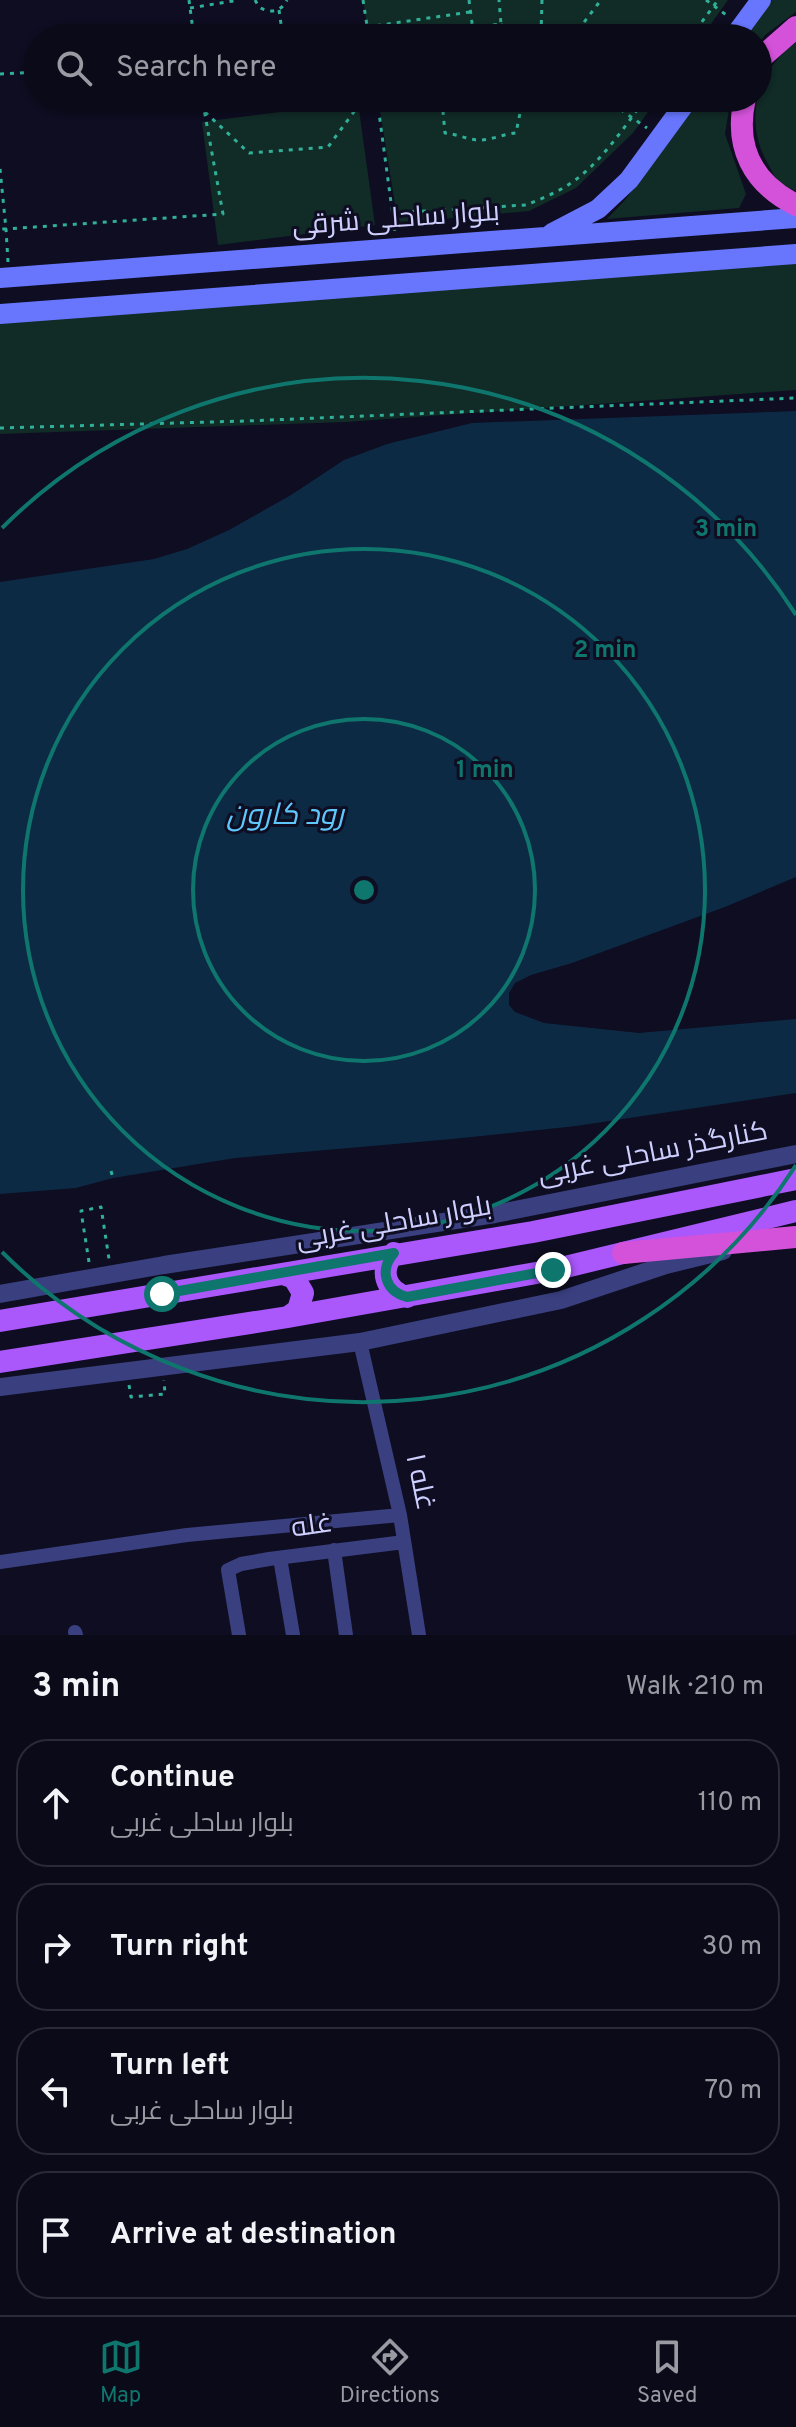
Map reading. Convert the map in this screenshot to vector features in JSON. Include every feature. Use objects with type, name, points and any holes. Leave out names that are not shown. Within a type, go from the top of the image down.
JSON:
[{"type":"highway","points":[[772,48],[796,27]]},
{"type":"highway","points":[[742,112],[743,141],[752,166],[765,186],[796,205]]},
{"type":"highway","points":[[623,1253],[786,1238]]},
{"type":"main road","points":[[744,24],[761,0]]},
{"type":"main road","points":[[543,237],[598,209],[629,180],[679,112]]},
{"type":"main road","name":"بلوار ساحلی شرقی","points":[[5,278],[796,218]]},
{"type":"main road","points":[[0,314],[796,254]]},
{"type":"main road","name":"بلوار ساحلی غربی","points":[[0,1321],[533,1232],[796,1179]]},
{"type":"main road","points":[[0,1362],[288,1317],[553,1270],[796,1211]]},
{"type":"main road","points":[[394,1253],[385,1268],[386,1279],[392,1289],[407,1297]]},
{"type":"main road","points":[[283,1274],[294,1278],[303,1293],[298,1310],[288,1317]]},
{"type":"street","name":"کنارگذر ساحلی غربی","points":[[0,1294],[164,1265],[495,1214],[796,1154]]},
{"type":"street","points":[[0,1387],[360,1342],[561,1300],[666,1265],[786,1238]]},
{"type":"street","name":"غله ۱","points":[[360,1342],[400,1515],[419,1635]]},
{"type":"street","points":[[0,1562],[187,1535],[400,1515]]},
{"type":"street","name":"غله","points":[[239,1635],[228,1570],[241,1564],[404,1542]]},
{"type":"street","points":[[334,1550],[346,1635]]},
{"type":"street","points":[[280,1558],[293,1635]]},
{"type":"path","points":[[189,0],[192,24]]},
{"type":"path","points":[[190,8],[239,0]]},
{"type":"path","points":[[255,0],[265,11],[279,10]]},
{"type":"path","points":[[281,24],[279,10],[287,0]]},
{"type":"path","points":[[363,0],[367,24]]},
{"type":"path","points":[[469,0],[472,24]]},
{"type":"path","points":[[499,0],[501,24]]},
{"type":"path","points":[[541,24],[542,0]]},
{"type":"path","points":[[583,24],[601,0]]},
{"type":"path","points":[[706,0],[730,24]]},
{"type":"path","points":[[700,24],[718,0]]},
{"type":"path","points":[[388,24],[470,12]]},
{"type":"path","points":[[0,74],[24,73]]},
{"type":"path","points":[[205,112],[249,153],[328,147],[354,112]]},
{"type":"path","points":[[0,229],[223,214],[205,112]]},
{"type":"path","points":[[378,112],[398,248]]},
{"type":"path","points":[[443,112],[445,133],[482,140],[516,133],[520,112]]},
{"type":"path","points":[[625,112],[661,137]]},
{"type":"path","points":[[392,213],[526,205],[571,183],[597,160],[636,112]]},
{"type":"path","points":[[0,169],[6,229],[5,278]]},
{"type":"path","points":[[0,428],[796,398]]},
{"type":"path","points":[[111,1171],[113,1178]]},
{"type":"path","points":[[92,1278],[81,1211],[101,1207]]},
{"type":"path","points":[[131,1397],[165,1394]]},
{"type":"green space","points":[[363,0],[728,0],[711,24],[367,24]]},
{"type":"green space","points":[[772,0],[796,0],[796,12],[772,30],[772,24],[754,24]]},
{"type":"green space","points":[[796,42],[796,191],[779,182],[761,149],[756,132],[755,112],[772,112],[772,67]]},
{"type":"green space","points":[[280,112],[359,112],[375,225],[218,245],[202,122]]},
{"type":"green space","points":[[380,112],[648,112],[633,133],[576,188],[529,211],[398,223]]},
{"type":"green space","points":[[690,112],[729,112],[725,134],[746,194],[739,208],[607,219],[625,200]]},
{"type":"green space","points":[[796,254],[796,390],[346,422],[0,434],[0,313]]},
{"type":"water","name":"رود کارون","points":[[796,411],[796,877],[725,907],[531,975],[515,983],[509,993],[509,1005],[515,1012],[544,1023],[639,1033],[796,1019],[796,1093],[576,1126],[235,1158],[113,1178],[76,1188],[0,1194],[0,582],[154,559],[187,549],[229,530],[291,495],[344,460],[387,444],[472,423]]},
{"type":"route","points":[[162,1294],[394,1253],[385,1268],[386,1279],[396,1293],[407,1297],[553,1270]]}]
